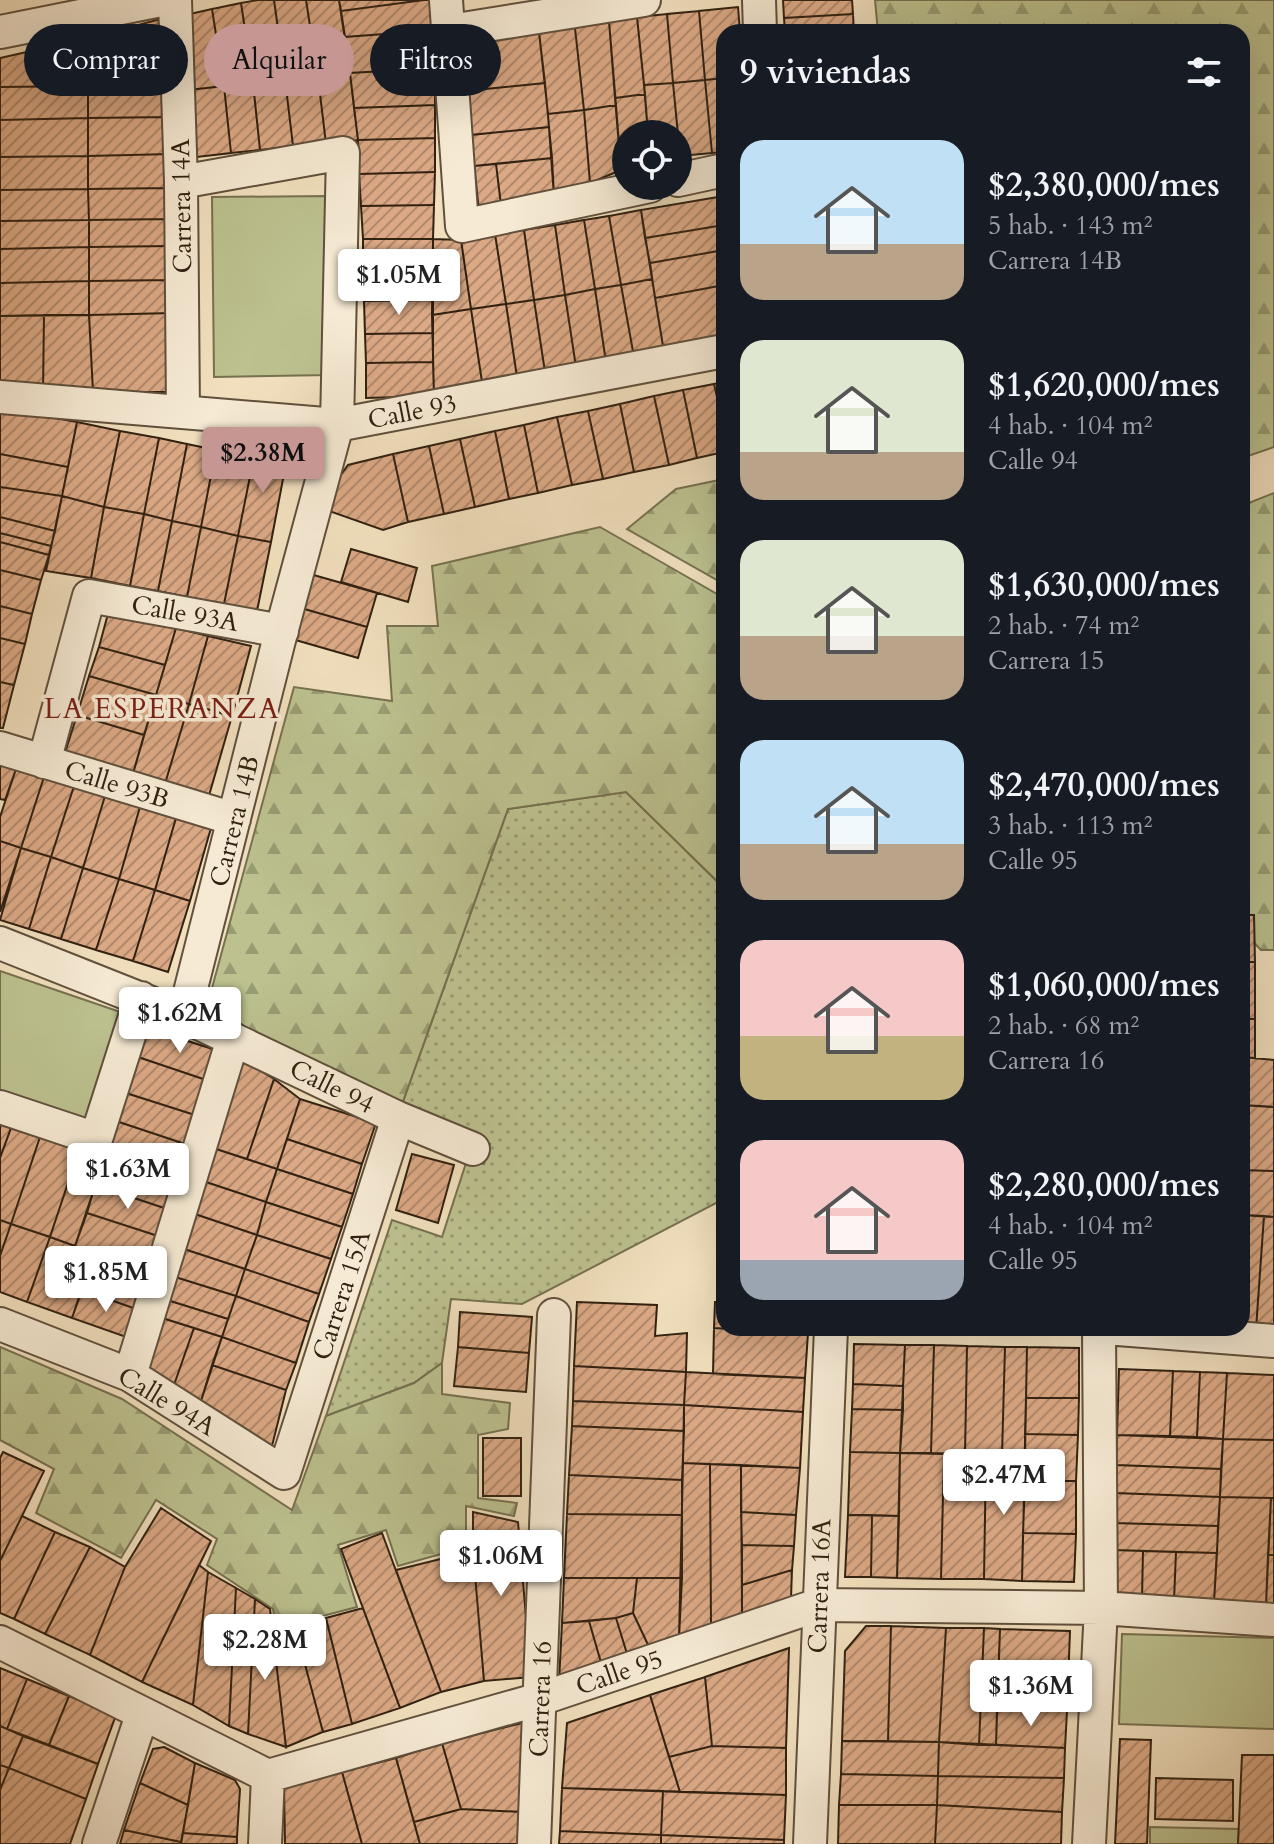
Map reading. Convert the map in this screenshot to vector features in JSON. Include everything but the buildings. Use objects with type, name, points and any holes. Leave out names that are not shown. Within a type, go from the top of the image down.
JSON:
[{"type":"street","points":[[0,32],[161,0]]},
{"type":"street","name":"Carrera 14A","points":[[175,0],[181,182],[183,412]]},
{"type":"street","points":[[612,194],[462,226],[448,16],[644,0]]},
{"type":"street","points":[[759,0],[760,24]]},
{"type":"street","name":"Carrera 14B","points":[[181,182],[343,153],[337,425],[184,1016]]},
{"type":"street","points":[[692,177],[716,172]]},
{"type":"street","name":"Calle 93","points":[[0,397],[337,425],[716,353]]},
{"type":"street","name":"Calle 93A","points":[[44,762],[89,596],[282,631]]},
{"type":"street","name":"Calle 93B","points":[[0,748],[234,819]]},
{"type":"street","name":"Calle 94","points":[[0,943],[184,1016],[398,1118],[473,1149]]},
{"type":"street","points":[[0,1107],[96,1139],[141,998]]},
{"type":"street","points":[[130,1375],[233,1039]]},
{"type":"street","name":"Carrera 15A","points":[[284,1473],[398,1118]]},
{"type":"street","name":"Carrera 16","points":[[534,1844],[554,1315]]},
{"type":"street","name":"Calle 94A","points":[[0,1324],[130,1375],[284,1473]]},
{"type":"street","name":"Carrera 16A","points":[[810,1844],[831,1336]]},
{"type":"street","points":[[1089,1844],[1101,1608],[1099,1336]]},
{"type":"street","points":[[1209,1336],[1274,1341]]},
{"type":"street","name":"Calle 95","points":[[268,1776],[540,1699],[818,1605],[1101,1608],[1274,1620]]},
{"type":"street","points":[[0,1642],[268,1776],[265,1844]]},
{"type":"street","points":[[99,1844],[142,1715]]},
{"type":"green space","points":[[875,0],[1274,0],[1274,447],[1250,455],[1250,24],[877,24]]},
{"type":"green space","points":[[327,196],[329,375],[214,377],[212,197]]},
{"type":"green space","points":[[716,481],[716,579],[627,529],[676,489]]},
{"type":"green space","points":[[1274,493],[1274,950],[1261,950],[1250,938],[1251,502]]},
{"type":"green space","points":[[600,527],[716,593],[716,880],[626,792],[508,809],[401,1107],[206,1010],[294,687],[392,701],[387,626],[438,626],[432,566]]},
{"type":"green space","points":[[626,792],[716,880],[716,1203],[522,1304],[451,1299],[442,1363],[414,1383],[326,1416],[392,1220],[442,1237],[467,1160],[484,1164],[490,1144],[401,1107],[508,809]]},
{"type":"green space","points":[[0,971],[126,1014],[88,1129],[0,1100]]},
{"type":"green space","points":[[0,1347],[122,1399],[292,1510],[326,1416],[414,1383],[442,1363],[442,1394],[510,1403],[508,1429],[478,1435],[478,1498],[517,1503],[514,1516],[466,1506],[466,1547],[398,1566],[386,1530],[338,1545],[357,1607],[276,1628],[273,1609],[207,1565],[217,1539],[156,1500],[121,1558],[36,1513],[54,1469],[0,1440]]},
{"type":"green space","points":[[1122,1634],[1274,1638],[1274,1729],[1119,1724]]},
{"type":"green space","points":[[1150,1827],[1239,1829],[1238,1844],[1150,1844]]},
{"type":"district","name":"LA ESPERANZA","points":[[162,708]]}]
